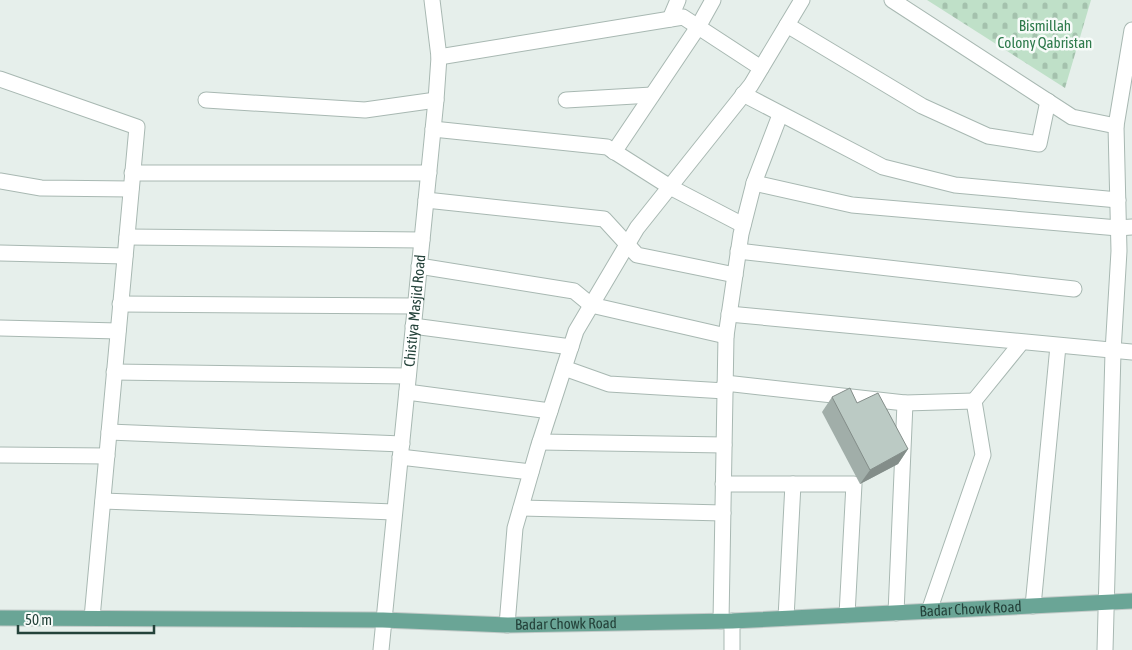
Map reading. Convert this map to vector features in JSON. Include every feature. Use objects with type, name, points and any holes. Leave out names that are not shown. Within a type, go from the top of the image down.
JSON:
[{"type":"main road","name":"Badar Chowk Road","points":[[0,618],[383,620],[507,625],[727,621],[1132,602]]},
{"type":"street","name":"Chistiya Masjid Road","points":[[381,650],[436,100],[439,57],[432,0]]},
{"type":"street","points":[[670,19],[678,0]]},
{"type":"street","points":[[614,152],[698,27],[713,0]]},
{"type":"street","points":[[507,625],[515,528],[540,442],[576,331],[637,228],[744,94],[802,0]]},
{"type":"street","points":[[892,0],[1072,117],[1116,126]]},
{"type":"street","points":[[439,57],[683,18],[761,68]]},
{"type":"street","points":[[788,24],[922,106],[988,136],[1039,144],[1048,101]]},
{"type":"street","points":[[1105,650],[1113,352],[1125,227],[1118,200],[1116,126],[1132,30]]},
{"type":"street","points":[[0,79],[137,127],[92,618]]},
{"type":"street","points":[[744,94],[780,115],[883,167],[954,185],[1118,200]]},
{"type":"street","points":[[566,100],[652,95]]},
{"type":"street","points":[[206,100],[365,110],[436,100]]},
{"type":"street","points":[[732,650],[727,621],[723,513],[726,336],[743,225],[754,183],[780,115]]},
{"type":"street","points":[[433,130],[607,148],[670,186],[743,225]]},
{"type":"street","points":[[132,173],[429,173]]},
{"type":"street","points":[[0,181],[41,188],[131,189]]},
{"type":"street","points":[[754,183],[852,205],[1125,227]]},
{"type":"street","points":[[426,200],[604,219],[637,255],[735,275]]},
{"type":"street","points":[[127,237],[422,240]]},
{"type":"street","points":[[738,251],[1074,289]]},
{"type":"street","points":[[0,253],[125,256]]},
{"type":"street","points":[[420,266],[574,291],[592,305],[726,336]]},
{"type":"street","points":[[120,304],[416,306]]},
{"type":"street","points":[[729,314],[1113,352],[1132,352]]},
{"type":"street","points":[[414,326],[571,347]]},
{"type":"street","points":[[0,328],[118,331]]},
{"type":"street","points":[[929,611],[983,455],[974,401],[1021,343]]},
{"type":"street","points":[[1033,606],[1058,346]]},
{"type":"street","points":[[564,368],[609,384],[725,387],[905,403],[974,401]]},
{"type":"street","points":[[114,372],[408,376]]},
{"type":"street","points":[[407,392],[550,411]]},
{"type":"street","points":[[896,613],[905,403]]},
{"type":"street","points":[[109,432],[401,451],[531,472]]},
{"type":"street","points":[[540,442],[724,445]]},
{"type":"street","points":[[0,454],[107,456]]},
{"type":"street","points":[[724,484],[854,484],[847,615]]},
{"type":"street","points":[[786,618],[793,484]]},
{"type":"street","points":[[102,501],[394,512]]},
{"type":"street","points":[[521,508],[723,513]]},
{"type":"green space","name":"Bismillah Colony Qabristan","points":[[927,0],[1091,0],[1065,88]]},
{"type":"building","points":[[850,388],[857,403],[878,393],[908,449],[870,470],[832,397]]}]
